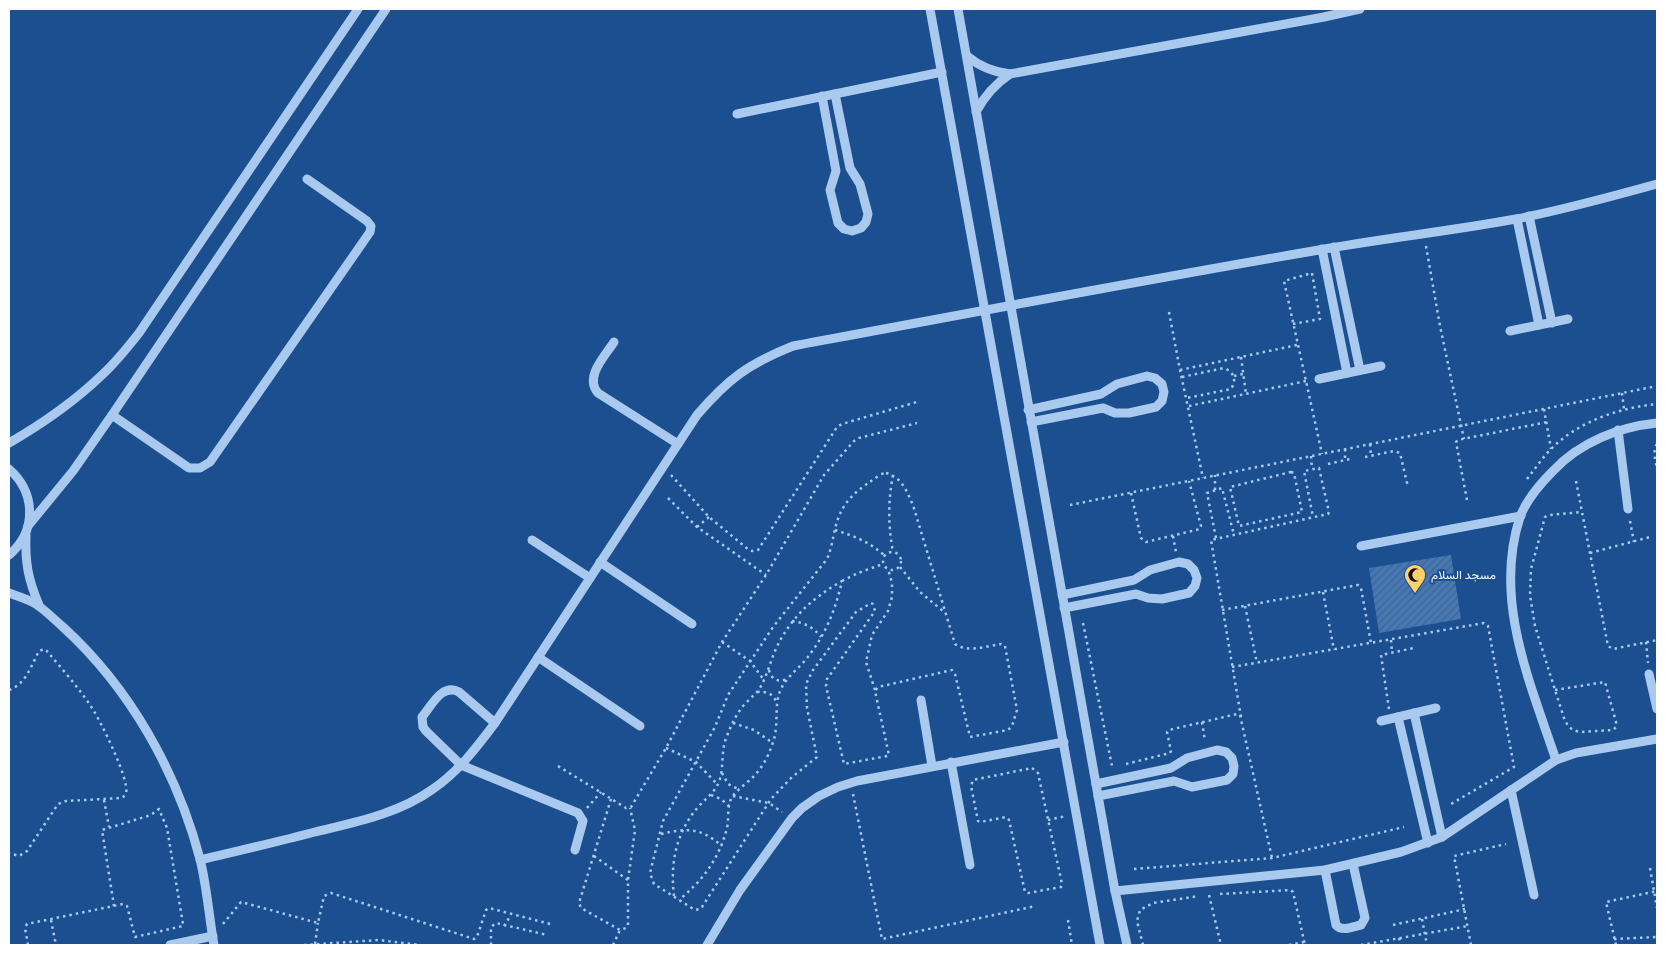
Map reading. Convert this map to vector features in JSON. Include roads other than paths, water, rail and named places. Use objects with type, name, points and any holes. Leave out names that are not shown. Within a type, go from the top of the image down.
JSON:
[{"type":"street","points":[[9,443],[46,420],[76,398],[105,373],[139,333],[358,9]]},
{"type":"street","points":[[9,554],[19,545],[27,530],[73,471],[386,9]]},
{"type":"street","points":[[930,9],[1100,945]]},
{"type":"street","points":[[958,9],[1028,410],[1115,891],[1127,945]]},
{"type":"street","points":[[967,56],[976,64],[987,69],[1010,74],[1360,9]]},
{"type":"street","points":[[738,114],[942,72]]},
{"type":"street","points":[[976,112],[990,90],[1010,74]]},
{"type":"street","points":[[822,96],[836,171],[830,190],[831,197],[838,223],[844,229],[852,231],[861,228],[866,222],[868,214],[860,184],[850,168],[835,94]]},
{"type":"street","points":[[112,414],[189,468],[200,468],[210,462],[370,232],[371,226],[367,221],[307,179]]},
{"type":"street","points":[[200,860],[369,819],[402,807],[433,790],[461,765],[495,723],[697,415],[716,392],[739,373],[765,357],[793,346],[984,310],[1322,249],[1424,235],[1529,216],[1657,184]]},
{"type":"street","points":[[1529,216],[1552,323]]},
{"type":"street","points":[[1517,218],[1539,325]]},
{"type":"street","points":[[1334,247],[1360,370]]},
{"type":"street","points":[[1322,249],[1347,373]]},
{"type":"street","points":[[1510,332],[1568,319]]},
{"type":"street","points":[[614,342],[594,374],[592,379],[595,389],[598,393],[678,444]]},
{"type":"street","points":[[1319,379],[1381,366]]},
{"type":"street","points":[[1028,410],[1101,394],[1117,384],[1147,376],[1156,378],[1162,384],[1164,392],[1162,401],[1156,407],[1129,413],[1115,413],[1104,408],[1031,422]]},
{"type":"street","points":[[1556,760],[1514,628],[1511,590],[1513,552],[1521,516],[1538,487],[1560,463],[1587,444],[1618,430],[1642,424],[1657,423]]},
{"type":"street","points":[[1618,430],[1628,510]]},
{"type":"street","points":[[9,469],[21,481],[28,495],[30,511],[25,559],[30,583],[39,605]]},
{"type":"street","points":[[1361,546],[1521,516]]},
{"type":"street","points":[[532,540],[590,578]]},
{"type":"street","points":[[600,562],[692,624]]},
{"type":"street","points":[[1062,595],[1134,580],[1150,570],[1179,562],[1188,564],[1194,570],[1197,578],[1195,586],[1189,593],[1162,599],[1148,598],[1136,594],[1064,608]]},
{"type":"street","points":[[9,593],[39,605],[76,640],[105,672],[140,720],[165,764],[185,812],[200,860],[214,941],[170,945]]},
{"type":"street","points":[[538,657],[640,726]]},
{"type":"street","points":[[1649,674],[1657,709]]},
{"type":"street","points":[[495,723],[454,689],[441,693],[422,717],[423,727],[426,732],[461,765],[581,815],[583,821],[575,850]]},
{"type":"street","points":[[921,700],[932,766]]},
{"type":"street","points":[[1381,721],[1436,708]]},
{"type":"street","points":[[1414,713],[1442,837]]},
{"type":"street","points":[[1394,718],[1428,843]]},
{"type":"street","points":[[1115,891],[1325,870],[1401,852],[1442,837],[1556,760],[1576,753],[1657,739]]},
{"type":"street","points":[[707,945],[740,890],[792,818],[819,796],[850,783],[951,762],[1064,742]]},
{"type":"street","points":[[1096,784],[1171,768],[1187,758],[1217,750],[1226,752],[1232,758],[1234,766],[1232,774],[1227,780],[1192,787],[1174,781],[1098,796]]},
{"type":"street","points":[[951,762],[970,865]]},
{"type":"street","points":[[1511,790],[1534,895]]},
{"type":"street","points":[[1325,870],[1336,925],[1340,929],[1344,929],[1361,925],[1365,918],[1353,864]]},
{"type":"place","name":"مسجد السلام","points":[[1415,594]]}]
